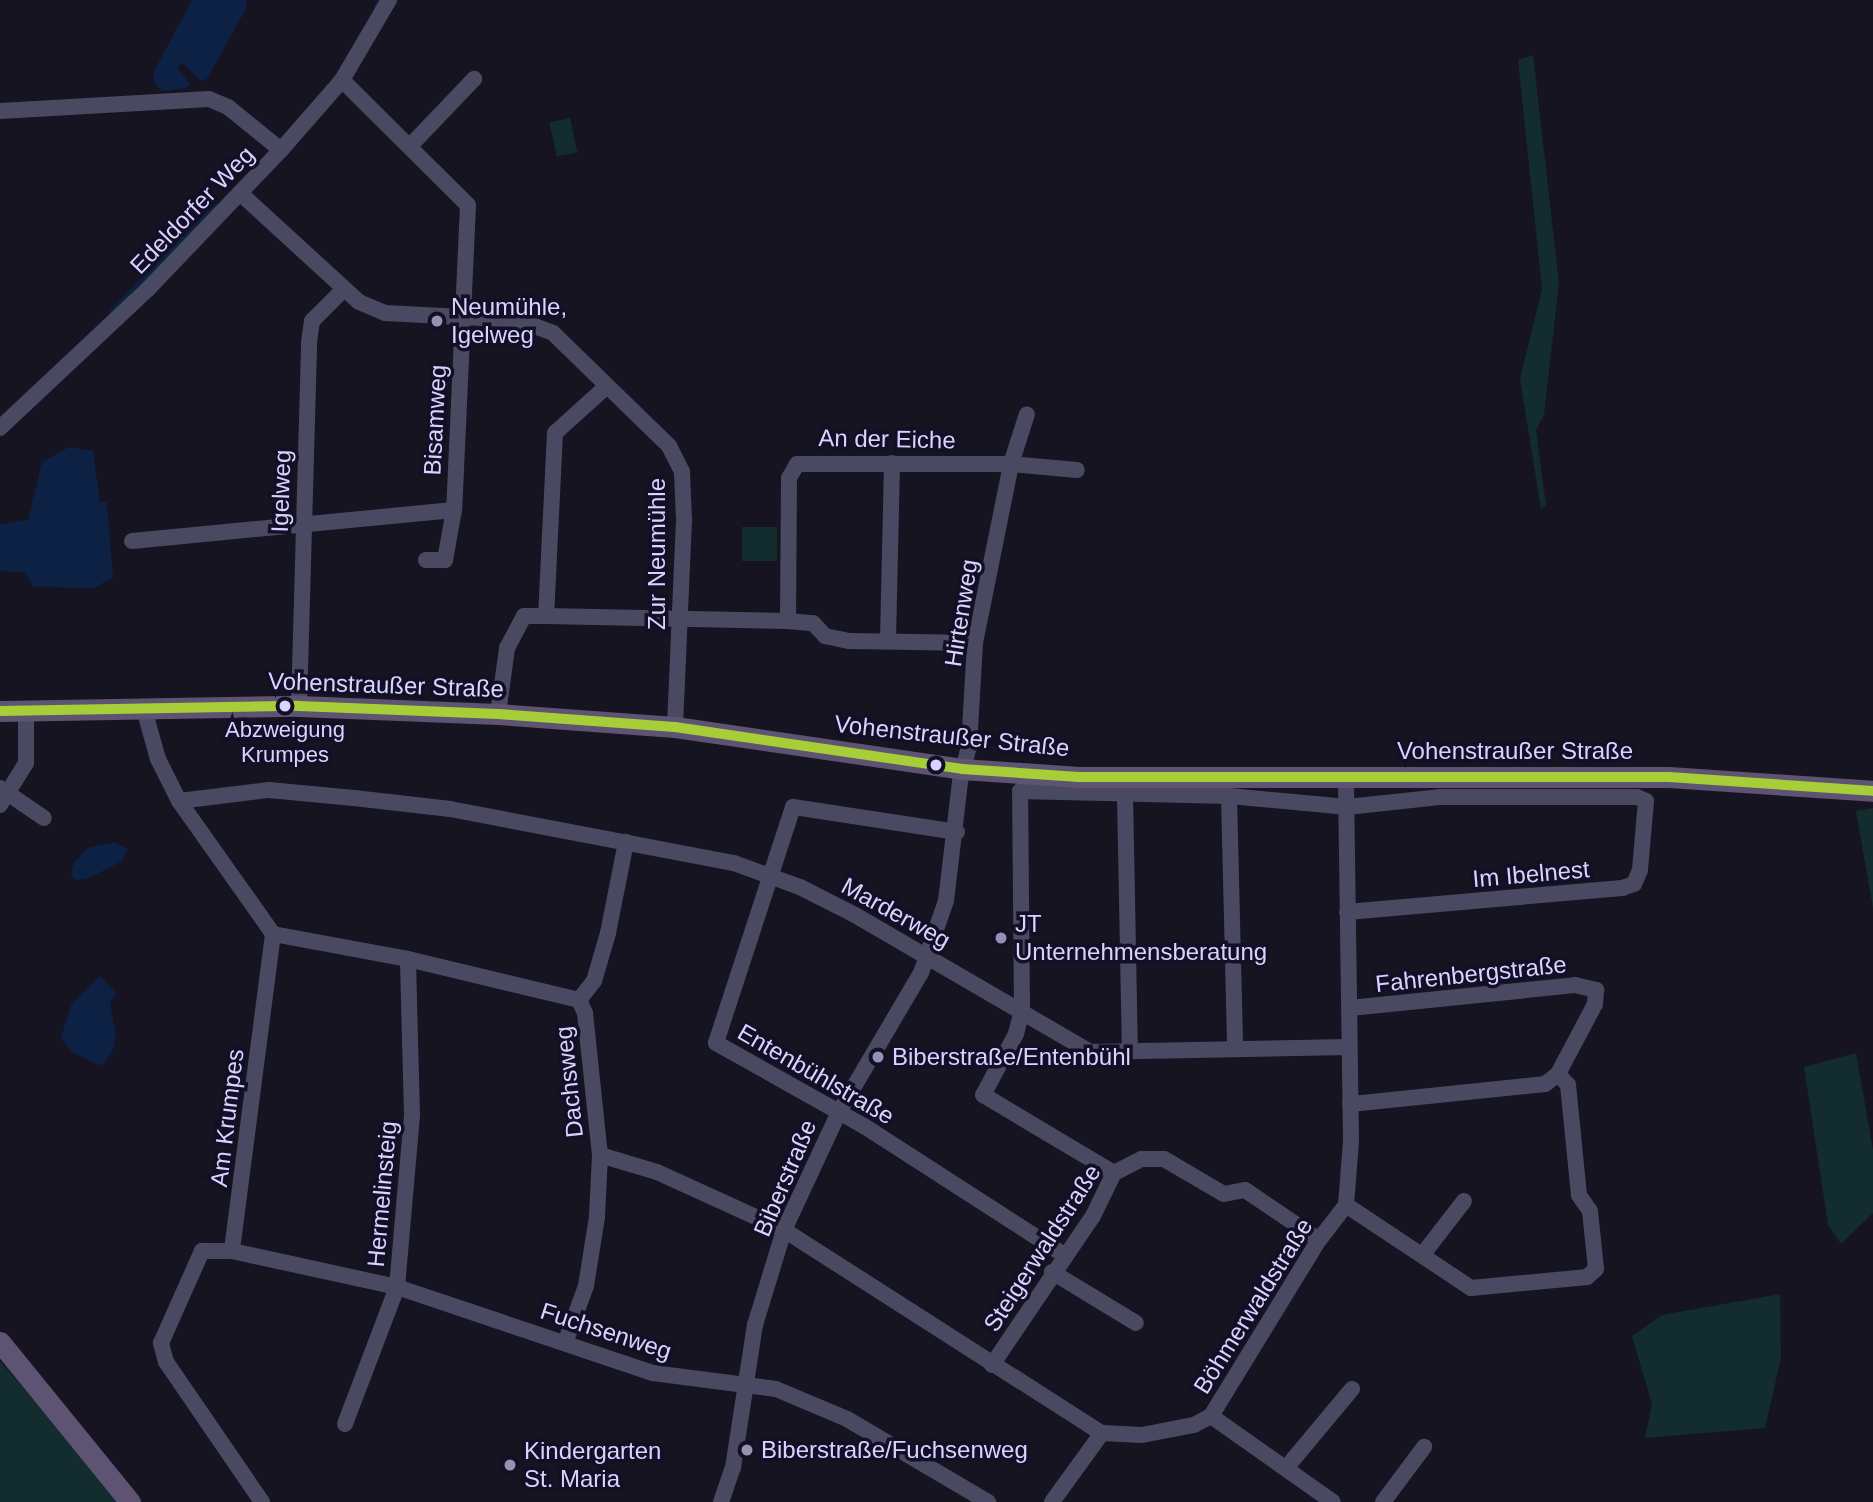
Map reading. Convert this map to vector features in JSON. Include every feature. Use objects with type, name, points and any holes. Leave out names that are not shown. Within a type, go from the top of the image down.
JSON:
[{"type":"main road","name":"Vohenstraußer Straße","points":[[0,710],[299,706],[498,714],[676,727],[962,769],[1079,777],[1669,778],[1873,791]]},
{"type":"main road","points":[[0,1342],[130,1502]]},
{"type":"street","name":"Edeldorfer Weg","points":[[0,428],[148,289],[281,150],[342,80],[389,0]]},
{"type":"street","points":[[410,146],[474,79]]},
{"type":"street","name":"Bisamweg","points":[[342,80],[468,205],[452,563],[426,560]]},
{"type":"street","points":[[0,111],[209,99],[228,107],[281,150]]},
{"type":"street","name":"Zur Neumühle","points":[[240,193],[343,290],[385,313],[518,320],[553,333],[669,446],[682,472],[676,727]]},
{"type":"street","name":"Igelweg","points":[[299,706],[303,524],[312,321],[343,290]]},
{"type":"street","points":[[546,616],[555,433],[607,386]]},
{"type":"street","name":"Hirtenweg","points":[[962,769],[969,747],[975,643],[1011,464],[1027,414]]},
{"type":"street","name":"An der Eiche","points":[[788,621],[789,478],[793,469],[805,461],[1011,464]]},
{"type":"street","points":[[888,640],[892,463]]},
{"type":"street","points":[[1011,464],[1077,470]]},
{"type":"street","name":"Bisamweg","points":[[132,541],[454,510]]},
{"type":"street","points":[[498,714],[507,648],[524,616],[813,622],[825,636],[849,641],[975,643]]},
{"type":"street","points":[[144,709],[158,759],[179,801],[273,934]]},
{"type":"street","points":[[26,710],[26,764],[2,795],[44,818]]},
{"type":"street","name":"Biberstraße","points":[[721,1502],[733,1468],[755,1325],[784,1230],[839,1112],[928,956],[946,901],[957,832],[962,769]]},
{"type":"street","name":"Böhmerwaldstraße","points":[[1102,1433],[1167,1431],[1211,1416],[1319,1240],[1346,1205],[1350,1008],[1346,779]]},
{"type":"street","name":"Marderweg","points":[[179,801],[270,790],[294,792],[450,809],[703,855],[769,875],[928,956],[1090,1052],[1130,1049],[1349,1047]]},
{"type":"street","name":"Vohenstraußer Straße","points":[[1023,1010],[1020,791],[1229,796],[1347,807],[1441,797],[1637,797],[1646,802]]},
{"type":"street","points":[[1125,795],[1130,1049]]},
{"type":"street","points":[[1229,796],[1235,1047]]},
{"type":"street","name":"Im Ibelnest","points":[[1347,912],[1622,888],[1634,884],[1640,870],[1646,802]]},
{"type":"street","name":"Entenbühlstraße","points":[[957,832],[793,807],[716,1043],[839,1112],[1064,1255]]},
{"type":"street","points":[[579,1000],[594,981],[608,933],[626,842]]},
{"type":"street","name":"Dachsweg","points":[[273,934],[408,959],[579,1000],[585,1013],[600,1155],[597,1217],[586,1286],[565,1343]]},
{"type":"street","name":"Am Krumpes","points":[[232,1251],[273,934]]},
{"type":"street","name":"Hermelinsteig","points":[[345,1424],[397,1287],[412,1115],[408,959]]},
{"type":"street","name":"Fahrenbergstraße","points":[[1350,1008],[1575,985],[1596,990],[1595,1004],[1558,1074]]},
{"type":"street","points":[[1023,1010],[1016,1034],[983,1095],[1114,1173]]},
{"type":"street","points":[[1346,1205],[1471,1288],[1587,1277],[1596,1269],[1590,1211],[1579,1195],[1568,1085],[1558,1074],[1545,1084],[1350,1104]]},
{"type":"street","points":[[600,1155],[657,1172],[784,1230],[1102,1433],[1052,1502]]},
{"type":"street","name":"Steigerwaldstraße","points":[[992,1365],[1052,1272],[1093,1216],[1114,1173],[1142,1159],[1164,1159],[1224,1194],[1245,1190],[1319,1240]]},
{"type":"street","points":[[1423,1254],[1464,1201]]},
{"type":"street","points":[[232,1251],[202,1251],[161,1343],[166,1362],[262,1502]]},
{"type":"street","name":"Fuchsenweg","points":[[232,1251],[397,1287],[653,1373],[700,1383],[776,1389],[847,1419],[988,1502]]},
{"type":"street","points":[[1052,1272],[1136,1323]]},
{"type":"street","points":[[1286,1468],[1352,1390]]},
{"type":"street","points":[[1211,1416],[1333,1502]]},
{"type":"street","points":[[1383,1502],[1424,1447]]},
{"type":"green space","points":[[1533,55],[1559,283],[1544,415],[1536,430],[1546,505],[1541,509],[1520,379],[1542,289],[1518,60]]},
{"type":"green space","points":[[570,118],[577,152],[557,157],[549,122]]},
{"type":"green space","points":[[742,527],[777,527],[777,561],[742,561]]},
{"type":"green space","points":[[1873,808],[1873,908],[1856,811]]},
{"type":"green space","points":[[1856,1053],[1873,1150],[1873,1213],[1841,1244],[1828,1225],[1804,1067]]},
{"type":"green space","points":[[1780,1294],[1781,1358],[1765,1428],[1645,1438],[1652,1404],[1632,1336],[1662,1315]]},
{"type":"green space","points":[[0,1361],[123,1502],[0,1502]]},
{"type":"water","points":[[192,0],[246,0],[247,7],[207,79],[200,81],[183,63],[177,67],[190,84],[187,88],[162,91],[154,83],[153,73]]},
{"type":"water","points":[[69,447],[93,451],[100,502],[107,502],[113,577],[94,588],[33,587],[26,573],[0,571],[0,524],[28,520],[42,462]]},
{"type":"water","points":[[114,842],[128,849],[122,861],[89,878],[76,880],[71,876],[74,863],[87,848]]},
{"type":"water","points":[[100,976],[116,993],[110,1004],[116,1034],[113,1050],[102,1066],[72,1052],[61,1038],[71,1005]]},
{"type":"waterway","points":[[376,8],[379,0]]},
{"type":"waterway","points":[[111,312],[216,206]]},
{"type":"transit line","points":[[0,711],[299,706],[498,714],[675,727],[962,769],[1079,777],[1669,777],[1873,791]]},
{"type":"place","name":"Neumühle, Igelweg","points":[[437,321]]},
{"type":"place","name":"Abzweigung Krumpes","points":[[285,706]]},
{"type":"place","name":"JT Unternehmensberatung","points":[[1001,938]]},
{"type":"place","name":"Biberstraße/Entenbühl","points":[[878,1057]]},
{"type":"place","name":"Biberstraße/Fuchsenweg","points":[[747,1450]]},
{"type":"place","name":"Kindergarten St. Maria","points":[[510,1465]]}]
